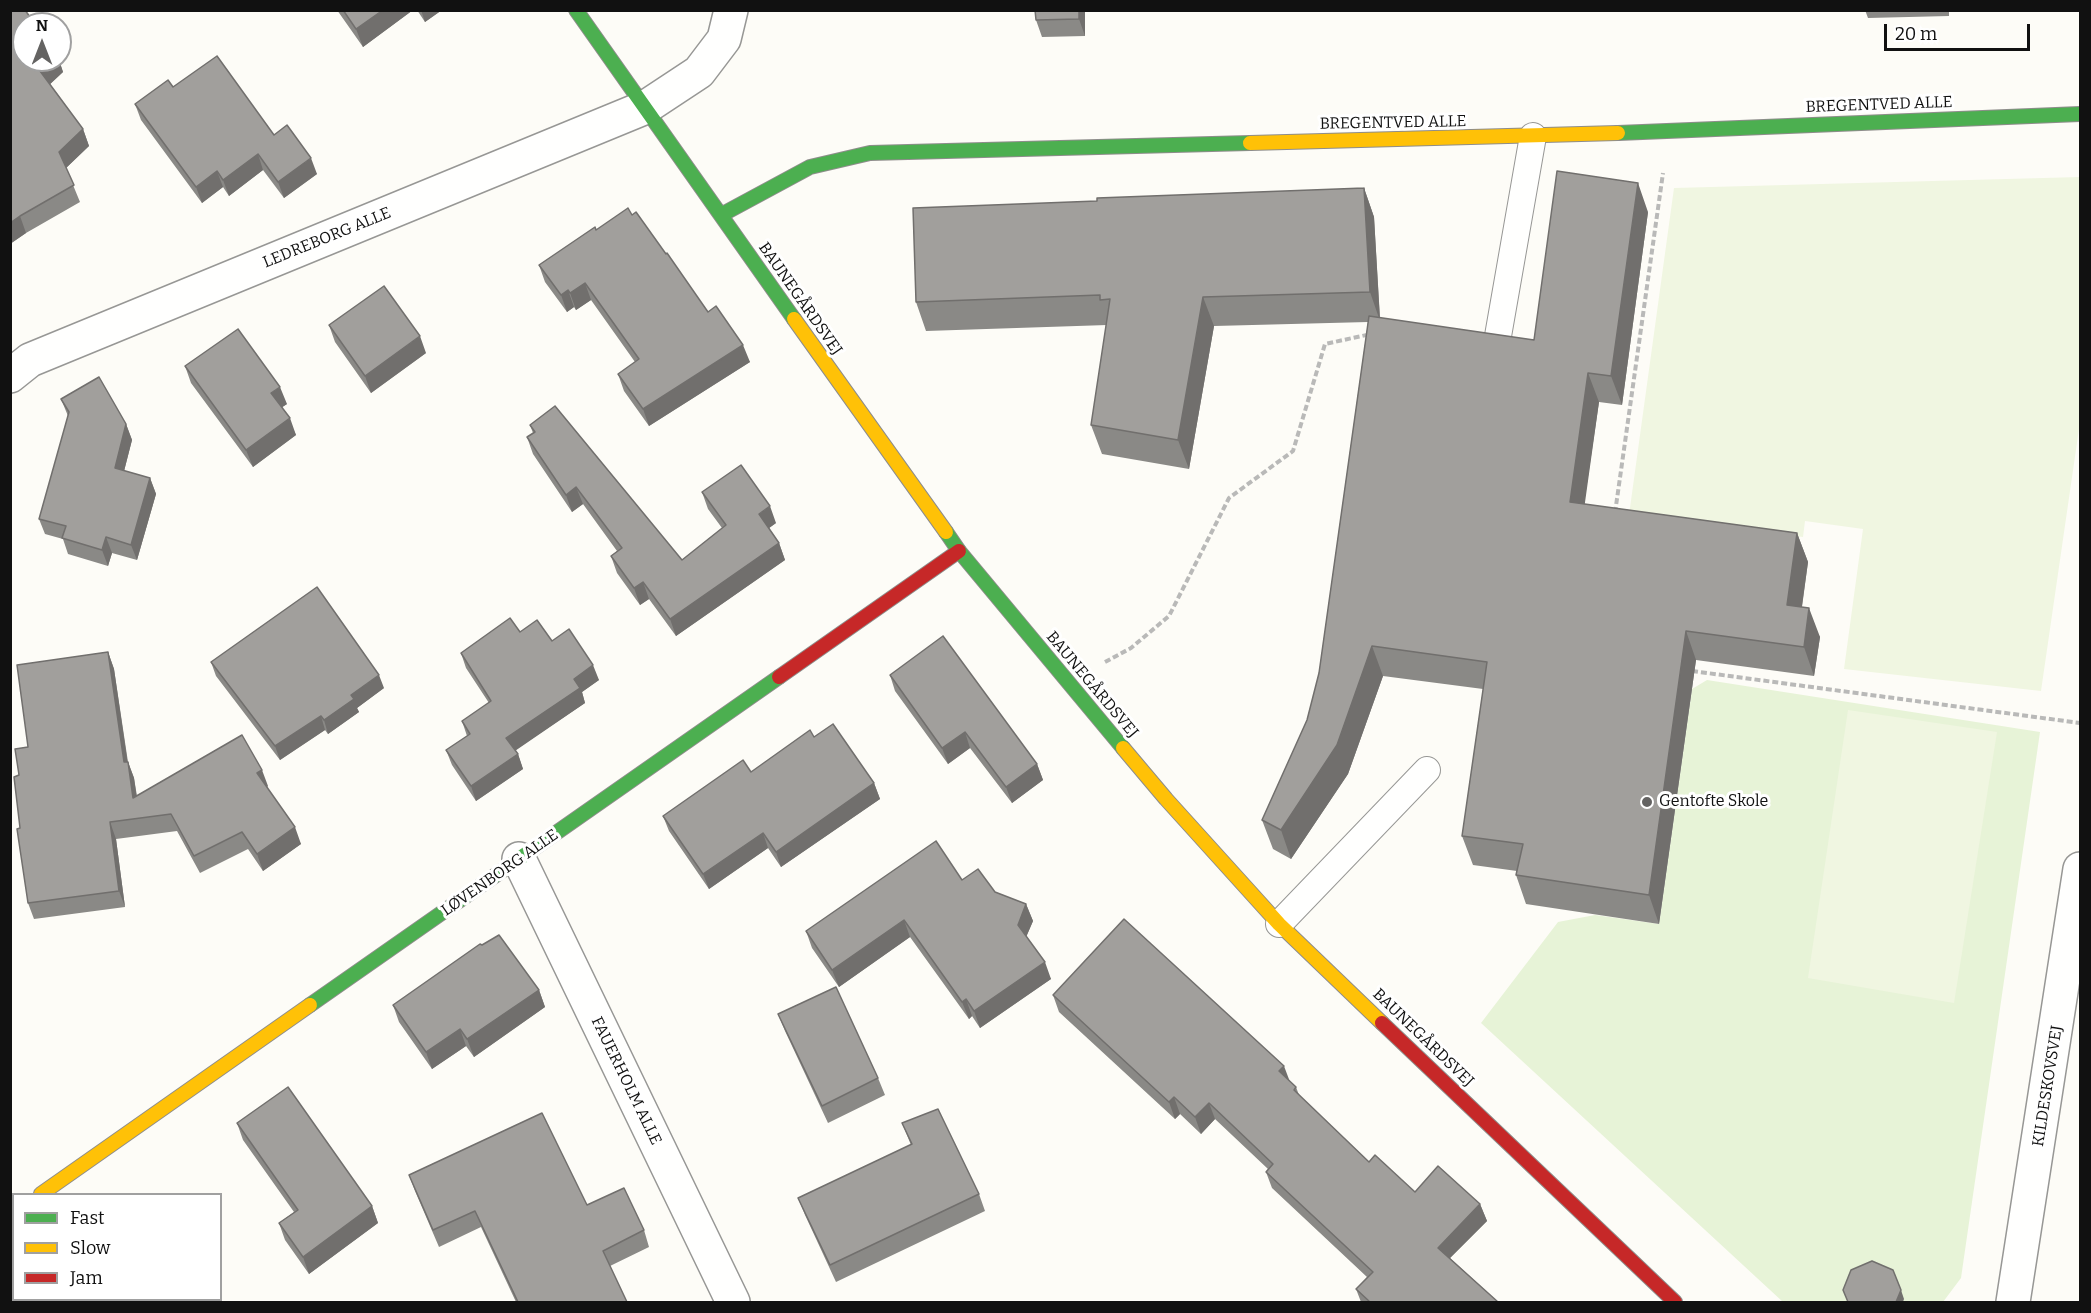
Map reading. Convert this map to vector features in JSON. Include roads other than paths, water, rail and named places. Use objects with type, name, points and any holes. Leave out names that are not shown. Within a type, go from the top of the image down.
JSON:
[{"type":"street","name":"BAUNEGÅRDSVEJ","points":[[576,10],[959,551],[1166,799],[1279,924],[1675,1302]]},
{"type":"street","name":"LEDREBORG ALLE","points":[[10,376],[30,360],[646,107],[699,72],[724,39],[731,10]]},
{"type":"street","name":"BREGENTVED ALLE","points":[[721,215],[810,167],[870,153],[1533,136],[2080,114]]},
{"type":"street","name":"LØVENBORG ALLE","points":[[42,1193],[959,551]]},
{"type":"street","name":"FAUERHOLM ALLE","points":[[519,859],[733,1302]]},
{"type":"street","name":"KILDESKOVSVEJ","points":[[2013,1302],[2016,1296],[2080,869]]},
{"type":"lane","points":[[1498,336],[1533,136]]},
{"type":"lane","points":[[1279,924],[1427,770]]},
{"type":"place","name":"Gentofte Skole","points":[[1647,802]]}]
